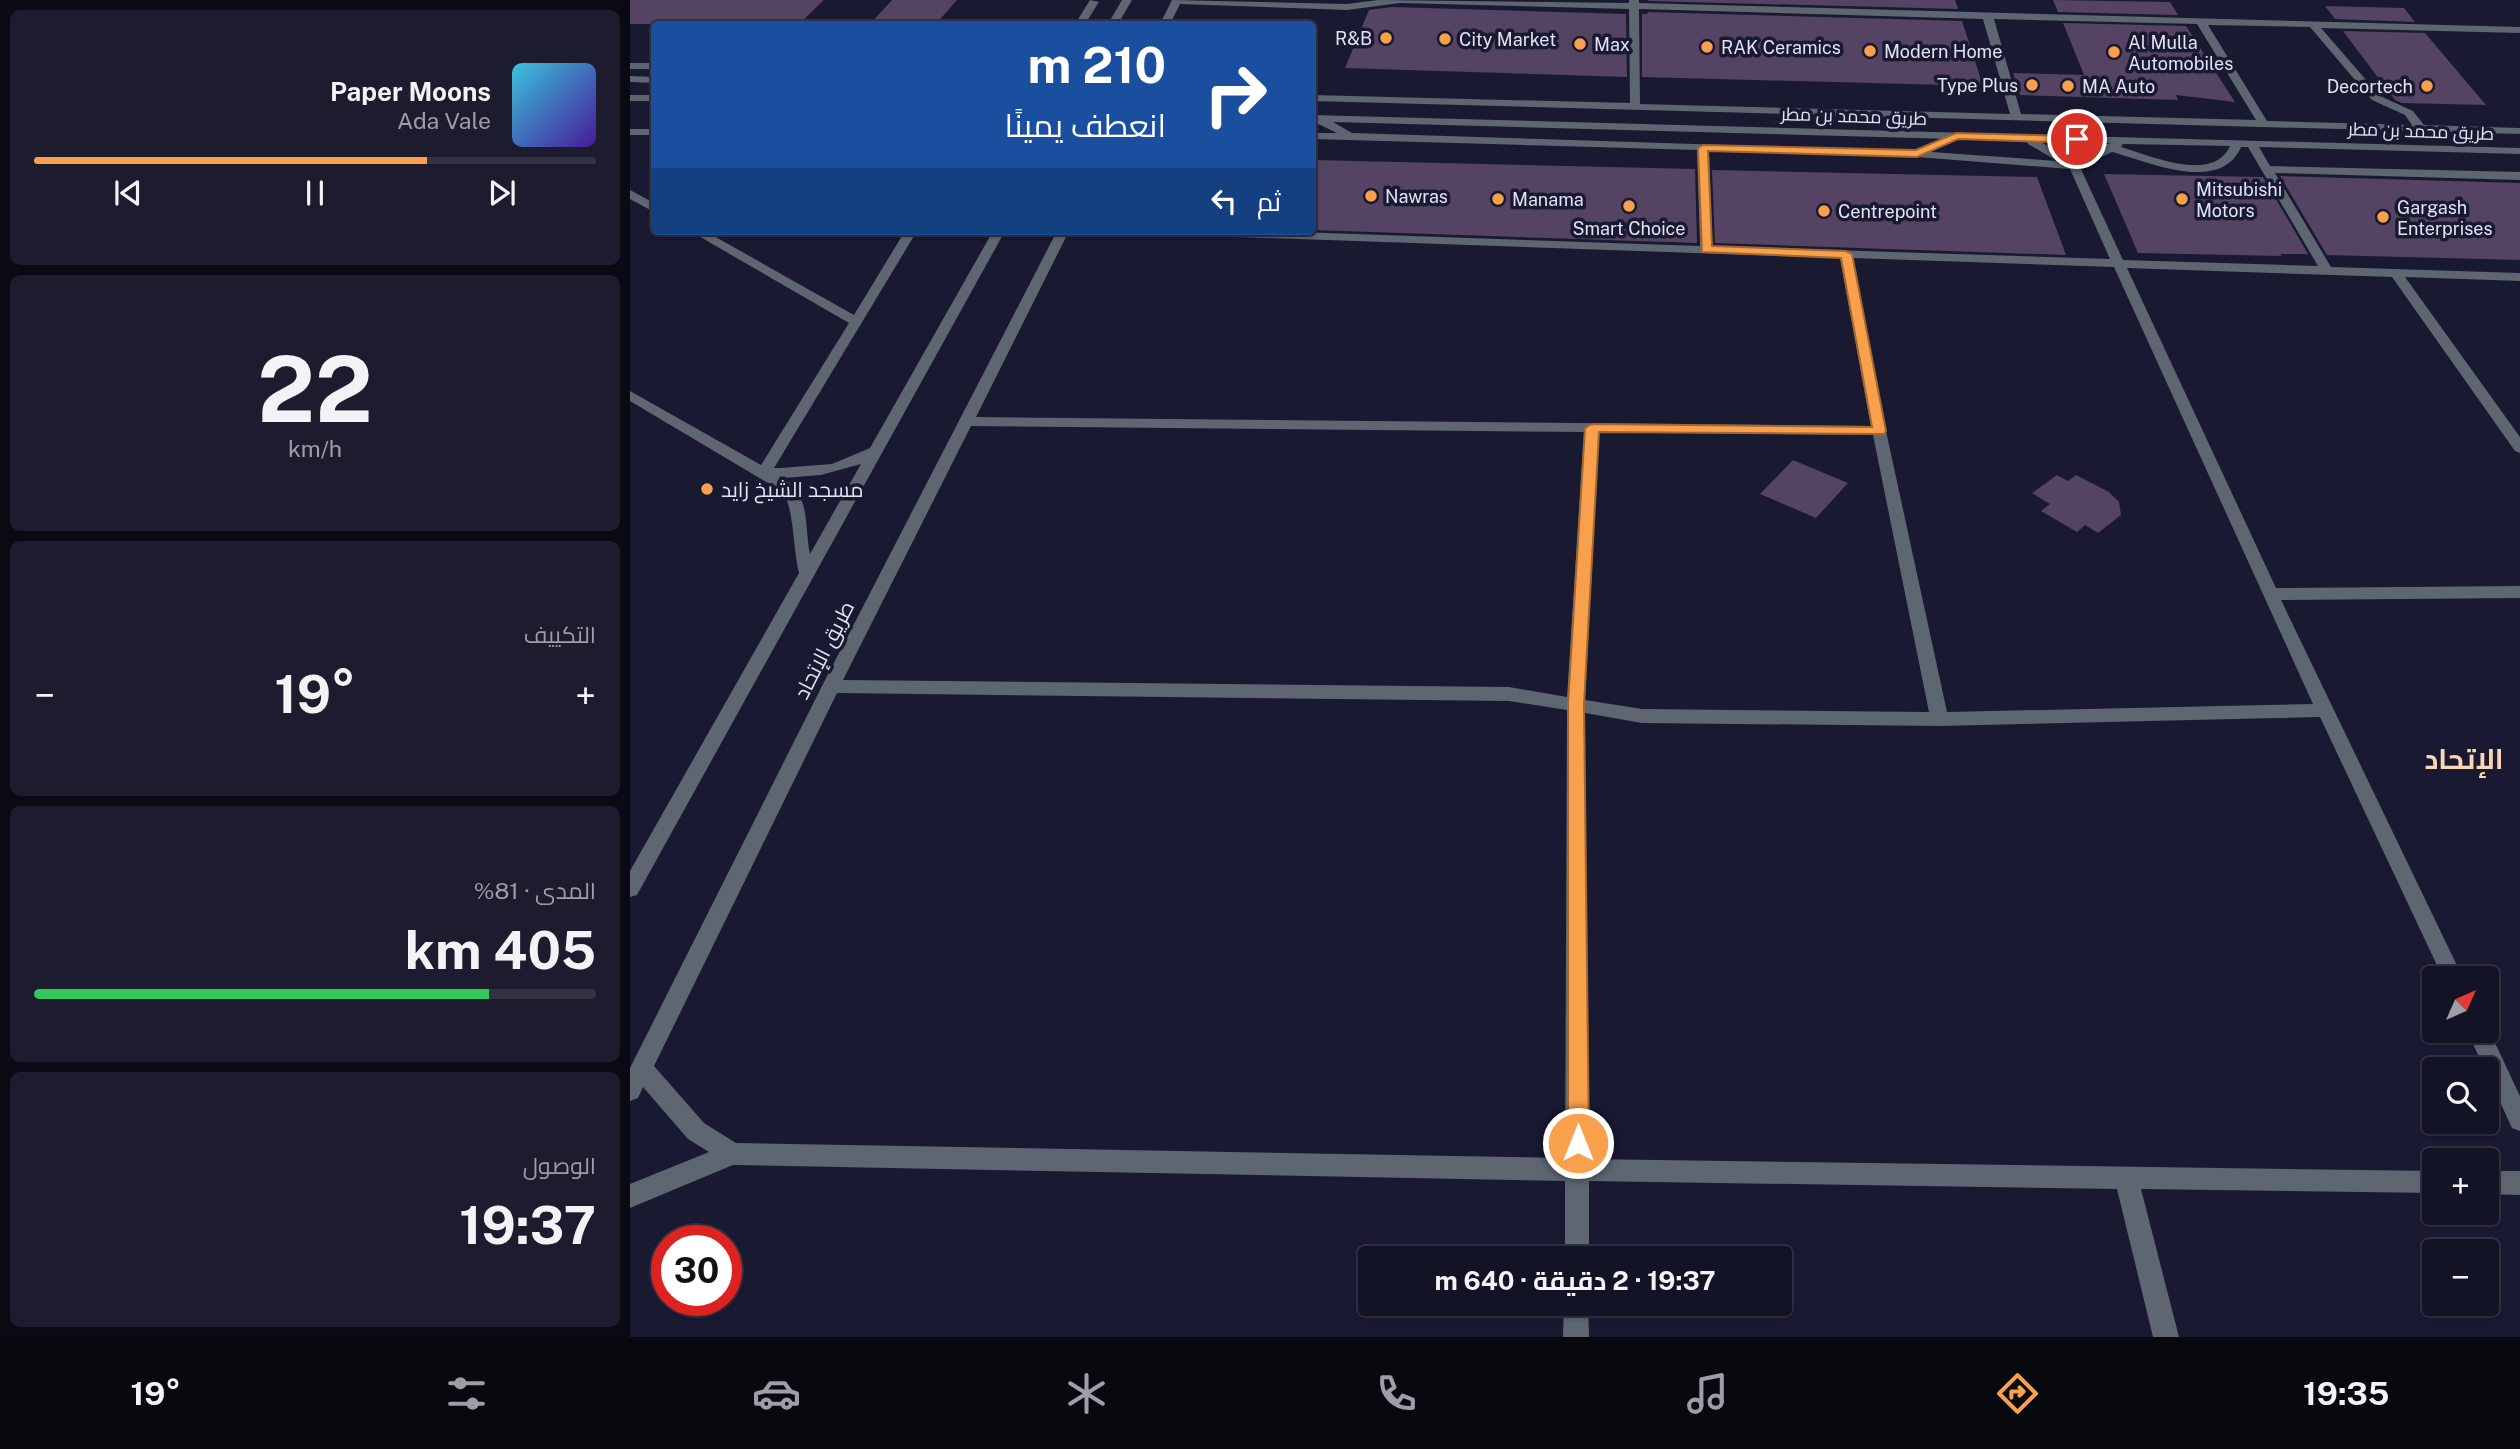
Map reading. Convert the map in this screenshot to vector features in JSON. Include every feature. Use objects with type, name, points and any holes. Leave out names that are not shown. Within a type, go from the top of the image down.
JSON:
[{"type":"street","points":[[1115,21],[1127,0]]},
{"type":"street","points":[[1167,21],[1177,1],[1347,6],[1400,0],[1634,3],[1988,16],[2016,13],[2201,22],[2520,30]]},
{"type":"street","points":[[1082,21],[1094,2]]},
{"type":"street","points":[[1634,3],[1634,106]]},
{"type":"street","points":[[1988,16],[2016,116]]},
{"type":"street","points":[[2201,22],[2263,123]]},
{"type":"street","points":[[2313,25],[2373,95],[2409,113],[2420,128]]},
{"type":"street","points":[[630,66],[651,66]]},
{"type":"street","points":[[630,79],[651,79]]},
{"type":"street","points":[[630,98],[651,98]]},
{"type":"street","name":"طريق محمد بن مطر","points":[[1316,98],[2520,131]]},
{"type":"street","name":"طريق محمد بن مطر","points":[[1316,118],[2520,151]]},
{"type":"street","points":[[1316,119],[1350,136],[1370,137]]},
{"type":"street","points":[[1646,127],[1650,145]]},
{"type":"street","points":[[630,132],[651,132]]},
{"type":"street","points":[[1316,136],[1917,153],[2074,166],[2107,147],[2129,141]]},
{"type":"street","points":[[1917,153],[1956,136]]},
{"type":"street","points":[[2025,138],[2061,156],[2074,166],[2270,594],[2447,966]]},
{"type":"street","points":[[2107,147],[2123,150],[2154,163],[2205,167],[2230,157],[2237,143]]},
{"type":"street","points":[[2251,143],[2327,271]]},
{"type":"street","points":[[1703,148],[1706,250]]},
{"type":"street","points":[[2266,169],[2520,176]]},
{"type":"street","points":[[630,194],[651,206]]},
{"type":"street","points":[[703,235],[857,322]]},
{"type":"street","points":[[764,473],[909,235]]},
{"type":"street","points":[[630,889],[997,235]]},
{"type":"street","name":"طريق اﻹتحاد","points":[[630,1091],[831,686],[1061,235]]},
{"type":"street","points":[[1272,235],[2520,277]]},
{"type":"street","points":[[1846,254],[1879,431],[1939,719]]},
{"type":"street","points":[[2396,273],[2514,431],[2520,448]]},
{"type":"street","points":[[630,395],[789,488],[796,500],[801,551],[807,573]]},
{"type":"street","points":[[965,422],[1879,431]]},
{"type":"street","points":[[1577,1246],[1576,704],[1592,428]]},
{"type":"street","points":[[764,473],[821,473],[849,466],[876,451]]},
{"type":"street","points":[[2270,594],[2520,592]]},
{"type":"street","points":[[831,686],[1509,694],[1642,716],[1939,719],[2326,710]]},
{"type":"street","points":[[2484,1043],[2520,1120]]},
{"type":"street","points":[[642,1069],[696,1131],[733,1154]]},
{"type":"street","points":[[630,1196],[733,1154],[2422,1182]]},
{"type":"street","points":[[2126,1176],[2166,1337]]},
{"type":"street","points":[[2499,1182],[2520,1183]]},
{"type":"street","points":[[1576,1316],[1576,1337]]},
{"type":"building","points":[[630,0],[824,0],[802,21],[651,21],[651,24],[630,24]]},
{"type":"building","points":[[892,0],[957,0],[939,21],[873,21]]},
{"type":"building","points":[[1955,0],[1958,9],[1648,1]]},
{"type":"building","points":[[2053,0],[2170,2],[2178,15],[2058,12]]},
{"type":"building","points":[[2325,6],[2404,8],[2415,22],[2335,19]]},
{"type":"building","points":[[1392,7],[1626,14],[1627,77],[1345,68],[1369,10]]},
{"type":"building","points":[[1648,12],[1962,21],[1983,86],[1642,77],[1642,14]]},
{"type":"building","points":[[2063,23],[2186,26],[2235,102],[2176,95],[2178,100],[2020,95],[2013,73],[2084,75]]},
{"type":"building","name":"Decortech","points":[[2343,31],[2425,33],[2486,105],[2402,103],[2395,100]]},
{"type":"building","points":[[1316,160],[1695,169],[1697,243],[1316,230]]},
{"type":"building","points":[[1712,170],[2037,177],[2066,255],[1715,243]]},
{"type":"building","name":"Mitsubishi Motors","points":[[2104,174],[2263,177],[2308,254],[2280,254],[2282,256],[2138,253]]},
{"type":"building","name":"Gargash Enterprises","points":[[2280,176],[2520,183],[2520,260],[2327,255]]},
{"type":"building","points":[[1793,460],[1848,483],[1816,518],[1760,494]]},
{"type":"building","points":[[2057,475],[2068,481],[2076,475],[2109,492],[2119,502],[2121,515],[2098,533],[2085,525],[2077,532],[2041,511],[2050,504],[2032,493]]},
{"type":"place","name":"R&B","points":[[1386,38]]},
{"type":"place","name":"City Market","points":[[1445,39]]},
{"type":"place","name":"Max","points":[[1580,44]]},
{"type":"place","name":"RAK Ceramics","points":[[1707,47]]},
{"type":"place","name":"Modern Home","points":[[1870,51]]},
{"type":"place","name":"Al Mulla Automobiles","points":[[2114,52]]},
{"type":"place","name":"Type Plus","points":[[2032,85]]},
{"type":"place","name":"MA Auto","points":[[2068,86]]},
{"type":"place","name":"Decortech","points":[[2427,86]]},
{"type":"place","name":"Nawras","points":[[1371,196]]},
{"type":"place","name":"Manama","points":[[1498,199]]},
{"type":"place","name":"Mitsubishi Motors","points":[[2182,199]]},
{"type":"place","name":"Smart Choice","points":[[1629,206]]},
{"type":"place","name":"Centrepoint","points":[[1824,211]]},
{"type":"place","name":"Gargash Enterprises","points":[[2383,217]]},
{"type":"place","name":"مسجد الشيخ زايد","points":[[707,489]]},
{"type":"district","name":"اﻹتحاد","points":[[2464,758]]},
{"type":"route","points":[[1578,1143],[1576,704],[1592,428],[1879,431],[1846,254],[1706,250],[1703,148],[1917,153],[1956,136],[2077,139]]}]
